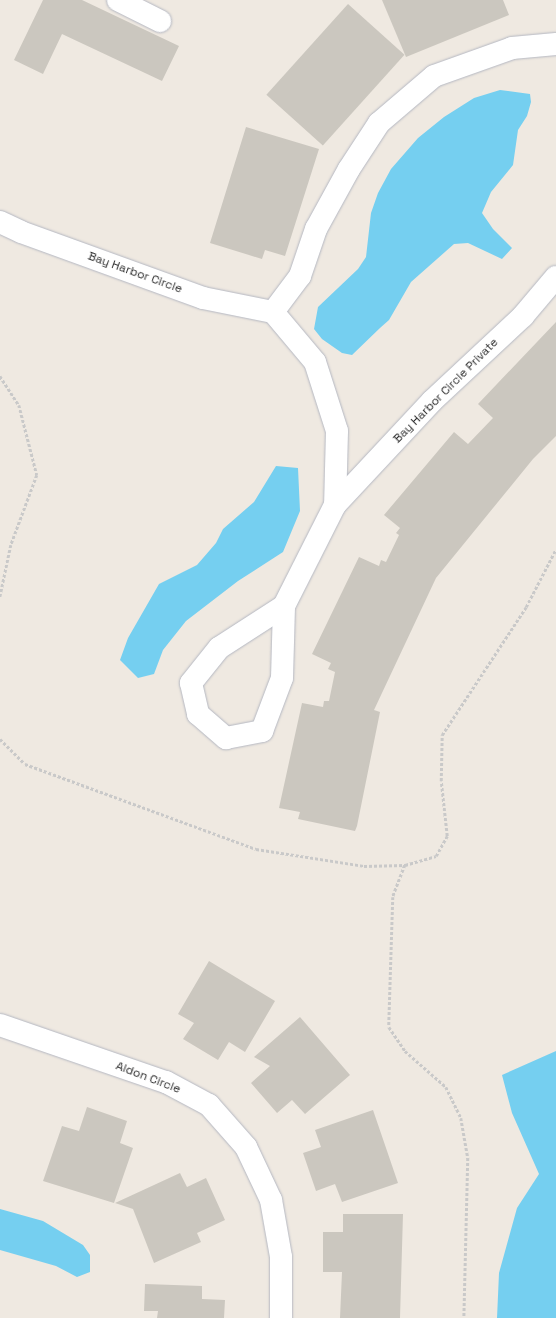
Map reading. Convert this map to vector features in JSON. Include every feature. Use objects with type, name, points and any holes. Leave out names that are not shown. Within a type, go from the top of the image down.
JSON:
[{"type":"street","points":[[118,0],[160,21]]},
{"type":"street","points":[[273,312],[300,276],[316,229],[349,169],[379,123],[434,76],[512,48],[556,44]]},
{"type":"street","name":"Bay Harbor Circle","points":[[0,222],[203,298],[273,312]]},
{"type":"street","name":"Bay Harbor Circle Private","points":[[284,606],[219,648],[191,683],[198,714],[226,738],[262,731],[282,678],[284,606],[335,505],[432,401],[523,316],[556,277]]},
{"type":"street","name":"Bay Harbor Circle Private","points":[[273,312],[315,362],[337,431],[335,505]]},
{"type":"street","name":"Aldon Circle","points":[[0,1025],[166,1082],[209,1105],[246,1147],[271,1200],[281,1257],[281,1318]]},
{"type":"path","points":[[0,376],[20,405],[37,475],[11,545],[0,597]]},
{"type":"path","points":[[0,739],[25,764],[256,849],[364,866],[405,865],[436,856],[447,836],[442,781],[442,735],[526,607],[556,550]]},
{"type":"path","points":[[405,865],[393,897],[389,1027],[405,1050],[446,1087],[461,1118],[468,1158],[464,1318]]},
{"type":"water","points":[[500,90],[530,94],[531,102],[527,116],[518,130],[513,165],[491,192],[482,213],[493,229],[512,248],[502,259],[468,243],[454,244],[411,282],[389,320],[352,355],[342,353],[322,339],[314,329],[318,307],[358,269],[366,257],[371,213],[378,193],[391,169],[418,138],[444,117],[474,98]]},
{"type":"water","points":[[276,466],[298,468],[300,511],[283,552],[238,581],[186,621],[163,650],[154,674],[138,678],[120,660],[128,638],[159,584],[197,565],[216,543],[223,529],[254,502]]},
{"type":"water","points":[[556,1051],[556,1318],[497,1318],[499,1273],[517,1208],[539,1174],[512,1113],[502,1075]]},
{"type":"water","points":[[0,1209],[43,1221],[83,1245],[90,1255],[90,1272],[77,1277],[56,1266],[0,1250]]},
{"type":"building","points":[[43,0],[82,0],[179,46],[162,81],[62,34],[43,74],[14,60]]},
{"type":"building","points":[[382,0],[503,0],[509,15],[406,57]]},
{"type":"building","points":[[348,4],[404,55],[323,146],[266,95]]},
{"type":"building","points":[[246,127],[319,149],[285,256],[265,250],[262,259],[210,243]]},
{"type":"building","points":[[556,322],[556,436],[533,459],[436,578],[374,710],[380,712],[355,831],[298,819],[300,812],[279,808],[302,703],[323,707],[324,701],[329,701],[335,672],[328,669],[331,663],[312,654],[359,557],[379,566],[381,560],[386,562],[399,535],[396,533],[400,528],[384,515],[454,432],[468,444],[493,418],[478,404]]},
{"type":"building","points":[[209,961],[275,1001],[245,1052],[229,1042],[218,1060],[183,1039],[194,1023],[178,1014]]},
{"type":"building","points":[[300,1017],[350,1075],[305,1114],[292,1100],[277,1113],[251,1083],[270,1066],[254,1057]]},
{"type":"building","points":[[87,1107],[127,1121],[120,1143],[133,1148],[114,1203],[43,1181],[62,1126],[79,1131]]},
{"type":"building","points":[[373,1110],[398,1183],[342,1202],[335,1184],[316,1191],[303,1153],[321,1147],[315,1130]]},
{"type":"building","points":[[180,1173],[187,1187],[206,1178],[225,1220],[197,1233],[201,1242],[154,1263],[133,1209],[115,1203]]},
{"type":"building","points":[[343,1214],[403,1214],[400,1318],[340,1318],[342,1272],[323,1272],[323,1232],[343,1232]]},
{"type":"building","points":[[145,1284],[202,1286],[202,1299],[225,1300],[224,1318],[157,1318],[158,1311],[144,1311]]}]
